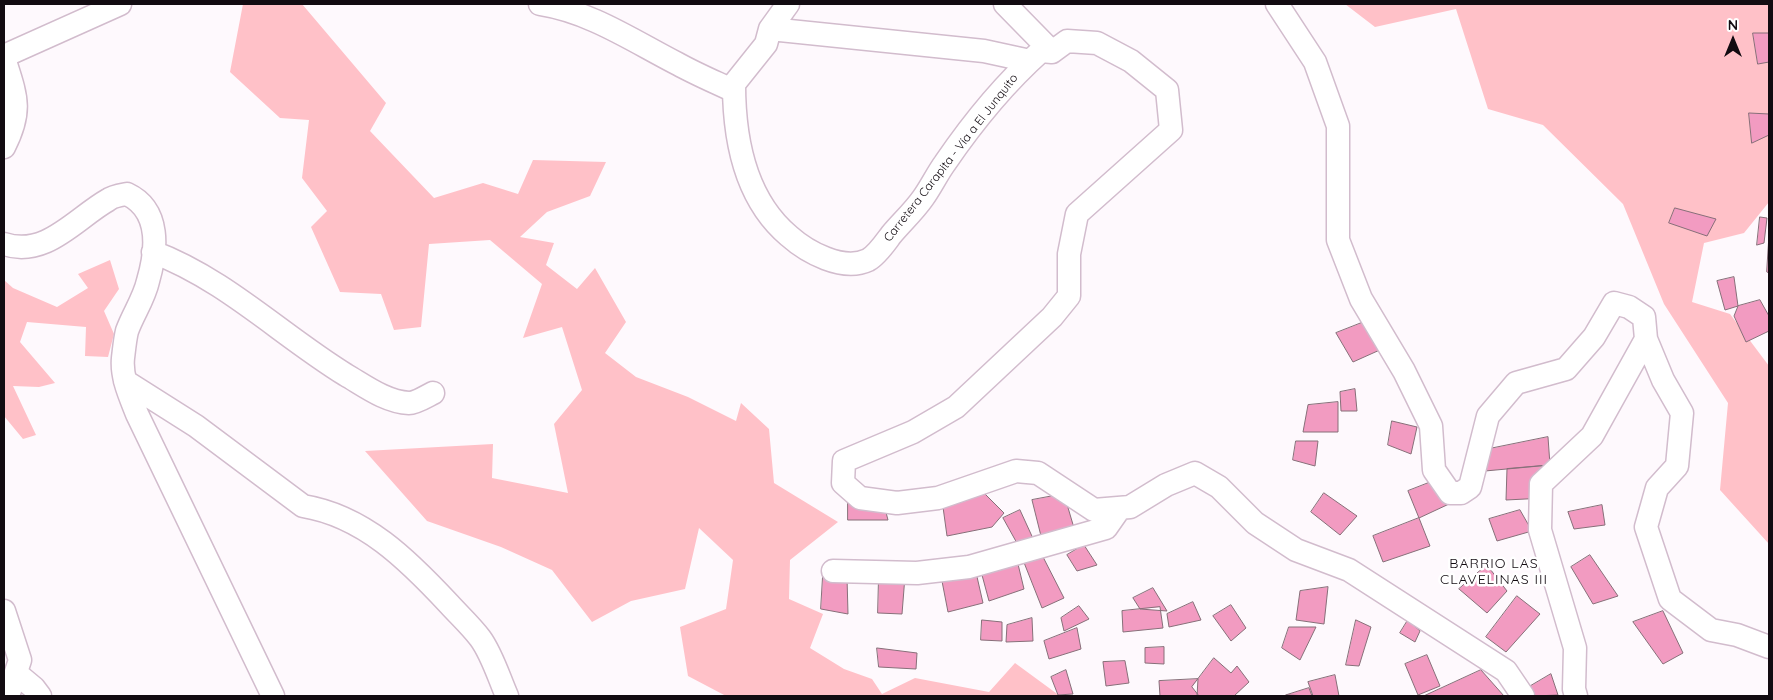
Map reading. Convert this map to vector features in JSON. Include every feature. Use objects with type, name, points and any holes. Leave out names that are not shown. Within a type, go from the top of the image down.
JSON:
[{"type":"street","points":[[4,147],[17,114],[14,88],[4,57],[120,4]]},
{"type":"street","points":[[540,4],[584,16],[621,32],[677,64],[734,91]]},
{"type":"street","name":"Carretera Carapita - Vía a El Junquito","points":[[788,4],[770,30],[766,44],[734,84],[735,129],[743,165],[762,204],[786,234],[808,252],[841,263],[867,260],[879,250],[923,198],[969,130],[1019,71],[1041,51],[1052,52],[1067,41],[1097,43],[1131,61],[1167,90],[1171,130],[1077,214],[1069,254],[1069,296],[1052,317],[956,407],[913,432],[844,461],[842,483],[860,498],[896,503],[938,498],[1016,471],[1023,471],[1038,473],[1094,510],[1130,507],[1166,485],[1195,472],[1219,487],[1255,523],[1296,550],[1349,570],[1506,671],[1523,696]]},
{"type":"street","points":[[1005,4],[1052,52]]},
{"type":"street","points":[[1277,4],[1315,62],[1338,126],[1338,240],[1361,299],[1404,370],[1431,426],[1434,470],[1450,493],[1461,493],[1470,487],[1488,416],[1516,383],[1566,369],[1594,337],[1614,303],[1629,307],[1644,317],[1646,339],[1663,380],[1682,413],[1677,466],[1657,488],[1646,527],[1670,599],[1711,630],[1737,635],[1769,647]]},
{"type":"street","points":[[770,30],[984,51],[1030,61]]},
{"type":"street","points":[[4,244],[24,247],[50,241],[78,223],[109,199],[127,194],[139,199],[153,218],[153,252],[148,282],[127,333],[122,360],[125,381],[137,414],[273,696]]},
{"type":"street","points":[[153,252],[183,264],[224,289],[326,362],[376,393],[410,403],[434,393]]},
{"type":"street","points":[[1576,696],[1574,689],[1575,648],[1540,530],[1541,484],[1592,436],[1646,339]]},
{"type":"street","points":[[125,381],[196,426],[303,506],[342,516],[374,534],[422,576],[480,638],[507,696]]},
{"type":"street","points":[[833,572],[917,573],[969,567],[1106,528],[1120,508]]},
{"type":"street","points":[[4,611],[20,660],[5,696]]},
{"type":"street","points":[[16,672],[40,696]]},
{"type":"shaded area","points":[[243,4],[302,4],[386,103],[370,131],[434,198],[483,183],[518,194],[533,160],[606,162],[590,196],[547,212],[520,237],[554,243],[546,265],[577,289],[595,268],[626,322],[605,353],[636,377],[688,397],[736,421],[741,403],[769,429],[774,483],[838,522],[790,560],[789,599],[823,614],[810,648],[844,669],[872,679],[882,694],[915,678],[989,692],[1015,663],[1060,696],[726,696],[688,676],[680,627],[726,609],[733,560],[699,528],[685,589],[631,601],[592,622],[552,570],[501,547],[427,521],[365,451],[493,444],[492,478],[568,493],[554,424],[582,390],[562,327],[523,338],[542,284],[490,240],[429,244],[421,327],[394,330],[381,294],[340,292],[311,227],[327,211],[302,178],[309,120],[280,118],[230,72]]},
{"type":"shaded area","points":[[1345,4],[1769,4],[1769,202],[1744,233],[1704,243],[1692,302],[1730,314],[1769,366],[1769,544],[1720,490],[1728,403],[1664,304],[1623,204],[1543,125],[1488,109],[1456,9],[1375,27]]},
{"type":"shaded area","points":[[110,260],[119,289],[104,311],[114,334],[108,357],[85,356],[86,327],[27,322],[20,342],[55,383],[39,387],[13,386],[36,435],[23,439],[4,416],[4,280],[13,288],[57,307],[88,288],[78,274]]},
{"type":"building","points":[[1753,33],[1769,33],[1769,62],[1758,64]]},
{"type":"building","points":[[1749,113],[1769,114],[1769,135],[1752,143]]},
{"type":"building","points":[[1675,208],[1716,219],[1707,236],[1669,223]]},
{"type":"building","points":[[1760,217],[1767,218],[1764,243],[1757,245]]},
{"type":"building","points":[[1769,235],[1769,273],[1767,272]]},
{"type":"building","points":[[1734,277],[1738,306],[1725,310],[1717,281]]},
{"type":"building","points":[[1760,300],[1769,316],[1769,331],[1746,342],[1734,316],[1738,306]]},
{"type":"building","points":[[1364,322],[1382,349],[1353,362],[1336,333]]},
{"type":"building","points":[[1355,389],[1357,411],[1341,411],[1340,392]]},
{"type":"building","points":[[1338,402],[1338,432],[1303,432],[1308,405]]},
{"type":"building","points":[[1392,421],[1417,427],[1411,454],[1388,445]]},
{"type":"building","points":[[1548,437],[1550,465],[1485,471],[1484,450]]},
{"type":"building","points":[[1296,441],[1318,441],[1315,466],[1293,460]]},
{"type":"building","points":[[1542,466],[1545,498],[1506,500],[1507,469]]},
{"type":"building","points":[[1431,482],[1449,504],[1419,518],[1408,491]]},
{"type":"building","points":[[982,491],[1004,513],[992,527],[947,536],[943,507]]},
{"type":"building","points":[[1324,493],[1357,516],[1340,535],[1311,512]]},
{"type":"building","points":[[1064,494],[1074,528],[1041,536],[1032,500]]},
{"type":"building","points":[[848,499],[883,501],[888,520],[848,520]]},
{"type":"building","points":[[1602,505],[1605,525],[1574,529],[1568,512]]},
{"type":"building","points":[[1020,510],[1036,545],[1018,545],[1003,518]]},
{"type":"building","points":[[1520,510],[1532,531],[1497,541],[1489,519]]},
{"type":"building","points":[[1419,518],[1430,546],[1383,562],[1373,536]]},
{"type":"building","points":[[1084,545],[1097,565],[1077,571],[1067,555]]},
{"type":"building","points":[[1041,553],[1064,598],[1042,608],[1023,560]]},
{"type":"building","points":[[1590,555],[1618,596],[1593,604],[1571,567]]},
{"type":"building","points":[[1017,560],[1024,589],[989,601],[982,575]]},
{"type":"building","points":[[1487,565],[1507,591],[1487,613],[1459,589]]},
{"type":"building","points":[[975,568],[983,603],[948,612],[941,576]]},
{"type":"building","points":[[823,576],[847,577],[848,614],[821,609]]},
{"type":"building","points":[[879,576],[905,576],[902,614],[878,613]]},
{"type":"building","points":[[1328,587],[1324,624],[1296,620],[1300,591]]},
{"type":"building","points":[[1153,588],[1167,611],[1140,609],[1133,598]]},
{"type":"building","points":[[1517,596],[1540,614],[1506,652],[1486,637]]},
{"type":"building","points":[[1193,602],[1201,620],[1169,627],[1167,614]]},
{"type":"building","points":[[1231,605],[1246,628],[1231,641],[1213,616]]},
{"type":"building","points":[[1079,606],[1089,619],[1064,631],[1061,618]]},
{"type":"building","points":[[1160,607],[1163,628],[1123,632],[1122,611]]},
{"type":"building","points":[[1663,611],[1683,653],[1663,664],[1633,622]]},
{"type":"building","points":[[1032,618],[1033,641],[1006,642],[1007,625]]},
{"type":"building","points":[[982,620],[1002,622],[1002,641],[981,640]]},
{"type":"building","points":[[1356,620],[1371,627],[1359,666],[1346,665]]},
{"type":"building","points":[[1408,620],[1420,631],[1415,642],[1400,633]]},
{"type":"building","points":[[1289,627],[1316,627],[1300,660],[1282,648]]},
{"type":"building","points":[[1077,628],[1081,649],[1049,659],[1044,641]]},
{"type":"building","points":[[1164,647],[1164,664],[1145,663],[1145,648]]},
{"type":"building","points":[[877,648],[917,653],[916,669],[879,667]]},
{"type":"building","points":[[1427,655],[1440,686],[1418,695],[1405,664]]},
{"type":"building","points":[[1214,658],[1231,673],[1237,666],[1249,682],[1234,696],[1199,696],[1192,687]]},
{"type":"building","points":[[1125,661],[1129,683],[1106,686],[1103,662]]},
{"type":"building","points":[[1066,670],[1073,694],[1058,695],[1051,677]]},
{"type":"building","points":[[1481,670],[1504,696],[1424,696]]},
{"type":"building","points":[[1551,674],[1558,695],[1534,696],[1529,687]]},
{"type":"building","points":[[1335,675],[1339,696],[1313,696],[1308,682]]},
{"type":"building","points":[[1198,679],[1197,696],[1160,696],[1159,681]]},
{"type":"building","points":[[1309,688],[1312,696],[1286,695]]},
{"type":"district","name":"BARRIO LAS CLAVELINAS III","points":[[1494,572]]}]
